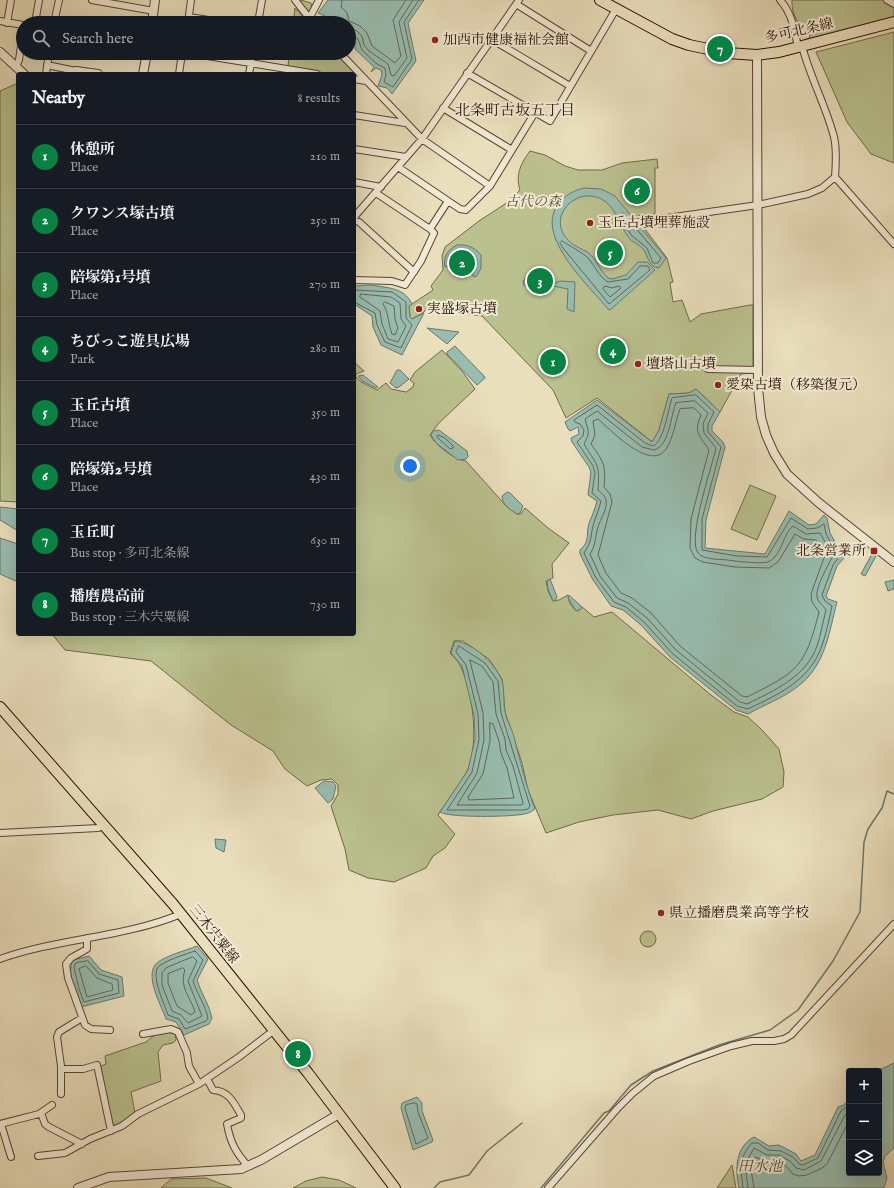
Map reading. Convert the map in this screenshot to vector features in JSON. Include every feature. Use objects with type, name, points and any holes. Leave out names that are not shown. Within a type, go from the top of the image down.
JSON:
[{"type":"main road","name":"多可北条線","points":[[609,3],[672,39],[689,45],[727,53],[757,55],[800,47],[894,22]]},
{"type":"main road","name":"三木宍粟線","points":[[0,707],[105,825],[180,914],[339,1114],[393,1187]]},
{"type":"street","points":[[7,23],[11,0]]},
{"type":"street","points":[[36,16],[39,0]]},
{"type":"street","points":[[55,16],[58,0]]},
{"type":"street","points":[[92,0],[154,11]]},
{"type":"street","points":[[153,16],[155,0]]},
{"type":"street","points":[[189,16],[191,0]]},
{"type":"street","points":[[259,16],[262,0]]},
{"type":"street","points":[[295,0],[307,16]]},
{"type":"street","points":[[312,16],[317,0]]},
{"type":"street","points":[[780,0],[786,7],[834,138],[836,154],[835,177],[894,244]]},
{"type":"street","points":[[887,0],[894,4]]},
{"type":"street","points":[[356,216],[422,139],[518,2],[591,51]]},
{"type":"street","points":[[467,73],[534,114],[550,121],[591,51],[609,3]]},
{"type":"street","points":[[0,21],[16,24]]},
{"type":"street","points":[[491,40],[570,86]]},
{"type":"street","points":[[0,52],[22,72]]},
{"type":"street","points":[[757,55],[758,370],[761,417],[766,435],[780,464],[803,489],[894,562]]},
{"type":"street","points":[[16,66],[19,60]]},
{"type":"street","points":[[46,72],[48,60]]},
{"type":"street","points":[[143,72],[146,60]]},
{"type":"street","points":[[179,72],[181,60]]},
{"type":"street","points":[[232,60],[305,72]]},
{"type":"street","points":[[250,72],[252,60]]},
{"type":"street","points":[[346,60],[405,123],[422,139],[490,186]]},
{"type":"street","points":[[48,65],[76,72]]},
{"type":"street","points":[[356,79],[366,81]]},
{"type":"street","points":[[443,108],[512,150]]},
{"type":"street","points":[[398,167],[448,202],[460,209],[466,210],[490,186],[534,114]]},
{"type":"street","points":[[356,115],[405,123]]},
{"type":"street","points":[[356,149],[406,158]]},
{"type":"street","points":[[639,222],[758,205],[808,194],[822,188],[835,177]]},
{"type":"street","points":[[356,182],[381,187]]},
{"type":"street","points":[[356,280],[392,281],[405,285],[414,272],[434,233],[376,193]]},
{"type":"street","points":[[430,229],[448,202]]},
{"type":"street","points":[[356,220],[414,272]]},
{"type":"street","points":[[708,369],[758,370]]},
{"type":"street","points":[[0,833],[98,828],[105,825]]},
{"type":"street","points":[[0,959],[45,946],[136,929],[180,914]]},
{"type":"street","points":[[548,1188],[617,1109],[633,1093],[654,1076],[689,1061],[731,1046],[752,1041],[774,1041],[784,1039],[791,1035],[894,924]]},
{"type":"street","points":[[87,938],[87,949],[71,958],[66,964],[68,978],[82,1018],[88,1028],[110,1030]]},
{"type":"street","points":[[61,1094],[61,1069],[57,1044],[58,1034],[82,1018]]},
{"type":"street","points":[[143,1034],[171,1029],[178,1032],[187,1053],[189,1066],[199,1084]]},
{"type":"street","points":[[38,1156],[65,1153],[122,1126],[138,1114],[207,1079],[273,1031]]},
{"type":"street","points":[[61,1069],[83,1069],[97,1065],[111,1130]]},
{"type":"street","points":[[207,1079],[213,1090],[218,1090],[230,1097],[241,1115],[241,1118],[227,1124],[229,1139],[234,1150],[248,1166]]},
{"type":"street","points":[[11,1157],[1,1124],[41,1113],[52,1106]]},
{"type":"street","points":[[41,1113],[46,1126],[82,1144]]},
{"type":"street","points":[[78,1188],[109,1177],[233,1171],[248,1166],[339,1114]]},
{"type":"green space","points":[[301,0],[311,3],[312,10],[309,13],[300,4]]},
{"type":"green space","points":[[792,0],[884,0],[894,6],[894,19],[803,45],[802,41],[809,38],[810,35],[797,20],[793,11]]},
{"type":"green space","points":[[295,8],[302,16],[294,16]]},
{"type":"green space","points":[[894,32],[894,163],[871,154],[847,122],[816,52]]},
{"type":"green space","points":[[288,60],[342,60],[353,72],[318,72],[288,67]]},
{"type":"green space","points":[[16,84],[16,502],[0,501],[0,91]]},
{"type":"green space","name":"古代の森","points":[[530,151],[545,155],[565,166],[578,170],[602,170],[622,163],[657,159],[658,168],[655,168],[655,214],[635,216],[667,258],[673,282],[670,283],[673,302],[682,300],[690,322],[701,314],[753,305],[753,373],[741,374],[720,412],[696,389],[690,393],[669,394],[659,430],[654,440],[651,441],[597,398],[566,418],[553,390],[482,316],[427,308],[424,312],[412,319],[410,317],[409,306],[433,290],[431,286],[443,270],[442,256],[445,247],[479,221],[508,202],[520,190],[518,179],[520,169]]},
{"type":"green space","points":[[442,350],[462,371],[475,389],[439,423],[430,435],[436,443],[446,451],[456,458],[466,461],[507,507],[517,514],[521,514],[525,508],[548,528],[569,543],[552,564],[553,578],[546,581],[548,591],[553,601],[559,600],[568,595],[571,604],[578,611],[582,607],[594,617],[612,612],[711,695],[734,712],[748,717],[779,749],[784,772],[783,787],[762,799],[713,811],[691,819],[658,810],[613,815],[579,822],[546,833],[528,790],[522,763],[505,712],[502,679],[489,659],[463,641],[454,641],[450,653],[461,667],[469,691],[474,731],[468,769],[438,815],[455,834],[445,848],[433,856],[426,868],[394,882],[368,878],[349,870],[345,849],[331,806],[338,794],[338,785],[332,779],[321,780],[307,786],[285,769],[273,751],[231,725],[151,661],[65,650],[54,636],[356,636],[356,377],[361,382],[377,390],[386,383],[391,389],[406,392],[413,387],[414,383],[410,380],[415,372]]},
{"type":"green space","points":[[356,364],[364,371],[356,374]]},
{"type":"green space","points":[[750,485],[776,496],[757,540],[731,529]]},
{"type":"green space","points":[[648,931],[654,933],[656,939],[654,945],[648,947],[642,945],[640,939],[642,933]]},
{"type":"green space","points":[[157,1033],[175,1033],[176,1040],[173,1043],[163,1045],[158,1052],[161,1081],[131,1092],[135,1113],[122,1123],[112,1128],[99,1067],[106,1064],[105,1056],[146,1042]]},
{"type":"green space","points":[[732,1165],[736,1188],[717,1188]]},
{"type":"green space","points":[[322,1177],[339,1180],[356,1188],[293,1188],[306,1181]]},
{"type":"green space","points":[[206,1178],[232,1188],[161,1188],[171,1179]]},
{"type":"water","points":[[328,0],[424,0],[408,23],[416,61],[392,94],[387,88],[378,86],[382,75],[381,70],[376,68],[371,72],[374,67],[356,50],[356,16],[324,16],[318,13]]},
{"type":"water","points":[[584,188],[601,189],[615,196],[666,258],[659,268],[653,266],[644,250],[628,237],[613,210],[602,200],[595,197],[584,196],[575,199],[568,205],[563,212],[560,223],[563,234],[571,243],[589,253],[608,278],[612,279],[626,275],[638,262],[647,262],[655,270],[610,310],[578,274],[559,246],[553,232],[552,218],[557,206],[562,199],[569,194]]},
{"type":"water","points":[[457,245],[470,247],[481,255],[481,268],[477,276],[474,277],[472,274],[476,263],[475,257],[466,249],[458,250],[452,253],[449,258],[448,266],[445,267],[447,254]]},
{"type":"water","points":[[536,267],[542,269],[532,272],[530,282],[533,291],[524,285],[523,282],[530,270]]},
{"type":"water","points":[[560,281],[575,282],[574,312],[567,309],[568,289],[553,286],[553,284]]},
{"type":"water","points":[[371,285],[400,291],[409,298],[412,304],[409,306],[410,317],[412,319],[424,313],[402,355],[381,345],[373,327],[372,316],[356,305],[356,286]]},
{"type":"water","points":[[427,328],[459,332],[447,344]]},
{"type":"water","points":[[455,346],[484,376],[485,378],[477,385],[447,354],[447,352]]},
{"type":"water","points":[[397,370],[400,370],[409,379],[396,388],[390,383]]},
{"type":"water","points":[[363,375],[378,387],[376,388],[362,381],[358,376]]},
{"type":"water","points":[[696,389],[720,412],[712,426],[712,431],[723,442],[725,447],[706,520],[705,548],[765,554],[789,511],[809,525],[816,524],[824,515],[827,518],[830,533],[844,558],[837,566],[826,596],[828,599],[837,602],[824,649],[814,670],[792,691],[748,714],[736,710],[670,657],[641,625],[623,610],[611,606],[593,580],[580,554],[580,550],[586,541],[589,523],[597,501],[588,495],[591,472],[572,442],[571,438],[579,434],[578,427],[570,431],[565,422],[597,400],[652,442],[659,430],[669,394],[689,393]]},
{"type":"water","points":[[439,430],[467,451],[468,457],[466,459],[458,460],[436,443],[431,435],[433,431]]},
{"type":"water","points":[[507,492],[510,493],[523,506],[520,513],[517,514],[507,507],[502,499],[502,496]]},
{"type":"water","points":[[0,507],[16,509],[16,530],[0,520]]},
{"type":"water","points":[[0,538],[16,543],[16,581],[0,574]]},
{"type":"water","points":[[873,552],[876,556],[865,576],[861,574]]},
{"type":"water","points":[[550,579],[557,597],[555,601],[553,601],[548,589],[547,581]]},
{"type":"water","points":[[894,580],[894,589],[888,591],[885,582]]},
{"type":"water","points":[[569,595],[582,607],[581,609],[576,611],[568,598]]},
{"type":"water","points":[[455,641],[469,645],[482,654],[501,678],[504,707],[535,809],[528,813],[507,816],[480,816],[455,815],[440,812],[468,770],[475,739],[474,715],[462,666],[451,653]]},
{"type":"water","points":[[324,781],[333,782],[336,786],[333,799],[328,803],[315,788]]},
{"type":"water","points":[[215,839],[226,840],[224,852],[216,848]]},
{"type":"water","points":[[197,946],[208,959],[197,980],[212,1018],[209,1024],[184,1035],[176,1022],[166,1019],[157,998],[152,976],[155,965],[158,962],[174,954]]},
{"type":"water","points":[[89,956],[101,970],[122,977],[124,996],[81,1007],[72,984],[71,966],[73,960]]},
{"type":"water","name":"田水池","points":[[894,1063],[894,1148],[885,1156],[883,1162],[887,1178],[884,1188],[739,1188],[737,1174],[738,1160],[743,1147],[748,1141],[754,1137],[769,1146],[778,1145],[796,1154],[801,1161],[815,1155],[838,1107],[844,1105],[846,1102],[846,1176],[882,1176],[882,1069]]},
{"type":"water","points":[[417,1097],[422,1103],[422,1111],[433,1140],[432,1142],[413,1150],[401,1108],[402,1103]]},
{"type":"waterway","points":[[541,1188],[604,1113],[609,1111],[631,1085],[653,1071],[719,1045],[770,1030],[798,1010],[833,961],[860,912],[864,842],[868,829],[882,808],[887,791],[894,794]]},
{"type":"waterway","points":[[434,1188],[440,1182],[469,1175],[487,1151],[522,1123]]},
{"type":"place","name":"加西市健康福祉会館","points":[[435,40]]},
{"type":"place","name":"玉丘町","points":[[720,49]]},
{"type":"place","name":"陪塚第2号墳","points":[[637,191]]},
{"type":"place","name":"玉丘古墳埋葬施設","points":[[590,223]]},
{"type":"place","name":"玉丘古墳","points":[[610,253]]},
{"type":"place","name":"クワンス塚古墳","points":[[462,263]]},
{"type":"place","name":"陪塚第1号墳","points":[[540,281]]},
{"type":"place","name":"実盛塚古墳","points":[[419,309]]},
{"type":"place","name":"ちびっこ遊具広場","points":[[613,351]]},
{"type":"place","name":"休憩所","points":[[553,362]]},
{"type":"place","name":"壇塔山古墳","points":[[638,364]]},
{"type":"place","name":"愛染古墳（移築復元）","points":[[718,385]]},
{"type":"place","name":"北条営業所","points":[[874,551]]},
{"type":"place","name":"県立播磨農業高等学校","points":[[661,913]]},
{"type":"place","name":"播磨農高前","points":[[298,1054]]},
{"type":"district","name":"北条町古坂五丁目","points":[[515,110]]}]
